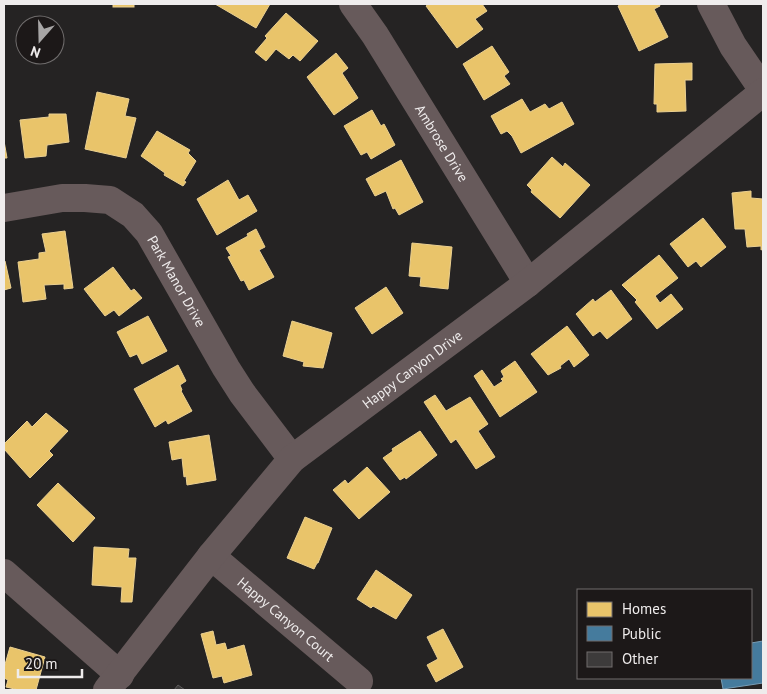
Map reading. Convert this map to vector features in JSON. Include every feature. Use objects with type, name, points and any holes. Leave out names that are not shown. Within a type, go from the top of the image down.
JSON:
[{"type":"street","name":"Ambrose Drive","points":[[353,4],[375,35],[528,282]]},
{"type":"street","points":[[711,4],[733,46],[763,91]]},
{"type":"street","name":"Happy Canyon Drive","points":[[113,682],[211,556],[292,459],[528,282],[763,91]]},
{"type":"street","name":"Park Manor Drive","points":[[4,208],[62,198],[85,198],[110,200],[133,215],[149,233],[242,393],[292,459]]},
{"type":"street","name":"Happy Canyon Court","points":[[211,556],[359,681]]},
{"type":"street","points":[[4,573],[113,682]]},
{"type":"building: Homes","points":[[113,4],[134,4],[134,7],[113,7]]},
{"type":"building: Homes","points":[[215,4],[270,4],[256,28]]},
{"type":"building: Homes","points":[[429,4],[482,4],[487,11],[475,19],[483,29],[457,48],[426,6]]},
{"type":"building: Homes","points":[[622,4],[659,4],[660,6],[654,9],[668,37],[639,51],[618,6]]},
{"type":"building: Homes","points":[[286,13],[318,41],[300,61],[293,55],[289,59],[276,49],[266,61],[255,52],[267,38],[265,36]]},
{"type":"building: Homes","points":[[492,46],[509,72],[504,76],[510,84],[484,100],[463,64]]},
{"type":"building: Homes","points":[[336,53],[348,68],[342,73],[358,98],[334,115],[307,77]]},
{"type":"building: Homes","points":[[692,63],[692,80],[685,80],[686,111],[657,112],[657,104],[654,104],[655,64]]},
{"type":"building: Homes","points":[[97,92],[129,99],[125,116],[136,118],[126,158],[85,149]]},
{"type":"building: Homes","points":[[522,99],[530,112],[545,104],[549,109],[562,102],[574,124],[521,153],[512,136],[507,131],[501,134],[491,116]]},
{"type":"building: Homes","points":[[372,110],[381,126],[384,124],[395,145],[371,159],[367,152],[361,155],[344,126]]},
{"type":"building: Homes","points":[[49,114],[66,114],[69,142],[47,145],[46,156],[25,158],[20,120],[49,117]]},
{"type":"building: Homes","points":[[157,131],[190,150],[188,153],[196,161],[183,186],[164,175],[165,173],[141,156]]},
{"type":"building: Homes","points":[[4,141],[7,158],[4,158]]},
{"type":"building: Homes","points":[[552,157],[563,167],[565,163],[590,185],[560,218],[531,192],[532,190],[527,185]]},
{"type":"building: Homes","points":[[401,160],[423,202],[399,215],[395,208],[393,209],[386,191],[375,196],[366,179]]},
{"type":"building: Homes","points":[[228,180],[239,200],[248,195],[257,211],[217,235],[197,199]]},
{"type":"building: Homes","points":[[751,191],[751,198],[763,199],[763,249],[761,250],[761,246],[747,247],[745,229],[735,229],[732,193]]},
{"type":"building: Homes","points":[[703,218],[726,247],[701,267],[696,261],[688,267],[670,244]]},
{"type":"building: Homes","points":[[256,229],[265,247],[259,250],[274,277],[249,290],[244,280],[241,281],[228,257],[231,256],[226,248],[248,236],[247,234]]},
{"type":"building: Homes","points":[[65,231],[73,288],[64,289],[64,284],[44,285],[46,299],[23,302],[18,262],[39,259],[39,253],[46,252],[42,234]]},
{"type":"building: Homes","points":[[412,243],[452,247],[448,289],[420,286],[421,277],[409,276]]},
{"type":"building: Homes","points":[[659,255],[678,278],[655,296],[660,303],[671,294],[683,309],[657,329],[635,302],[637,300],[622,285]]},
{"type":"building: Homes","points":[[4,261],[11,288],[4,290]]},
{"type":"building: Homes","points":[[113,267],[131,291],[134,289],[142,298],[119,316],[114,310],[105,316],[84,289]]},
{"type":"building: Homes","points":[[386,287],[403,313],[372,334],[355,308]]},
{"type":"building: Homes","points":[[611,290],[632,319],[607,339],[600,331],[593,336],[576,314],[593,299],[595,302]]},
{"type":"building: Homes","points":[[148,316],[167,351],[142,364],[137,354],[130,357],[117,332]]},
{"type":"building: Homes","points":[[292,321],[332,333],[323,368],[303,366],[304,362],[283,356]]},
{"type":"building: Homes","points":[[567,326],[589,355],[574,367],[569,359],[560,366],[561,368],[548,375],[531,354]]},
{"type":"building: Homes","points":[[515,361],[537,392],[500,417],[474,376],[482,370],[494,387],[503,381],[501,379],[504,377],[501,371]]},
{"type":"building: Homes","points":[[178,365],[186,381],[180,385],[181,391],[192,411],[168,424],[166,420],[155,427],[134,389]]},
{"type":"building: Homes","points":[[435,395],[446,411],[470,397],[488,424],[478,431],[495,457],[476,469],[456,439],[451,443],[424,402]]},
{"type":"building: Homes","points":[[46,413],[68,431],[49,451],[53,455],[30,478],[4,449],[4,444],[27,421],[32,427]]},
{"type":"building: Homes","points":[[420,431],[437,455],[406,479],[405,477],[400,480],[383,458],[393,451],[392,449]]},
{"type":"building: Homes","points":[[209,435],[216,480],[187,485],[182,458],[172,460],[169,442]]},
{"type":"building: Homes","points":[[367,467],[390,492],[359,519],[333,490],[345,480],[348,484]]},
{"type":"building: Homes","points":[[58,483],[95,518],[73,542],[37,505]]},
{"type":"building: Homes","points":[[305,517],[332,528],[314,569],[287,558]]},
{"type":"building: Homes","points":[[94,547],[129,549],[128,558],[136,558],[132,602],[121,602],[122,587],[92,585]]},
{"type":"building: Homes","points":[[376,570],[412,595],[396,619],[373,606],[371,608],[357,599]]},
{"type":"building: Homes","points":[[443,629],[463,667],[436,682],[427,665],[438,659],[427,637]]},
{"type":"building: Homes","points":[[213,631],[216,645],[225,643],[227,650],[244,645],[252,675],[224,683],[222,676],[213,678],[201,634]]},
{"type":"building: Homes","points":[[10,647],[45,657],[36,690],[19,690],[6,687],[8,680],[4,678],[4,668]]},
{"type":"building: Public","points":[[763,641],[763,683],[723,689],[721,679],[752,679],[752,643]]},
{"type":"building: Other","points":[[178,685],[185,690],[174,690]]}]
